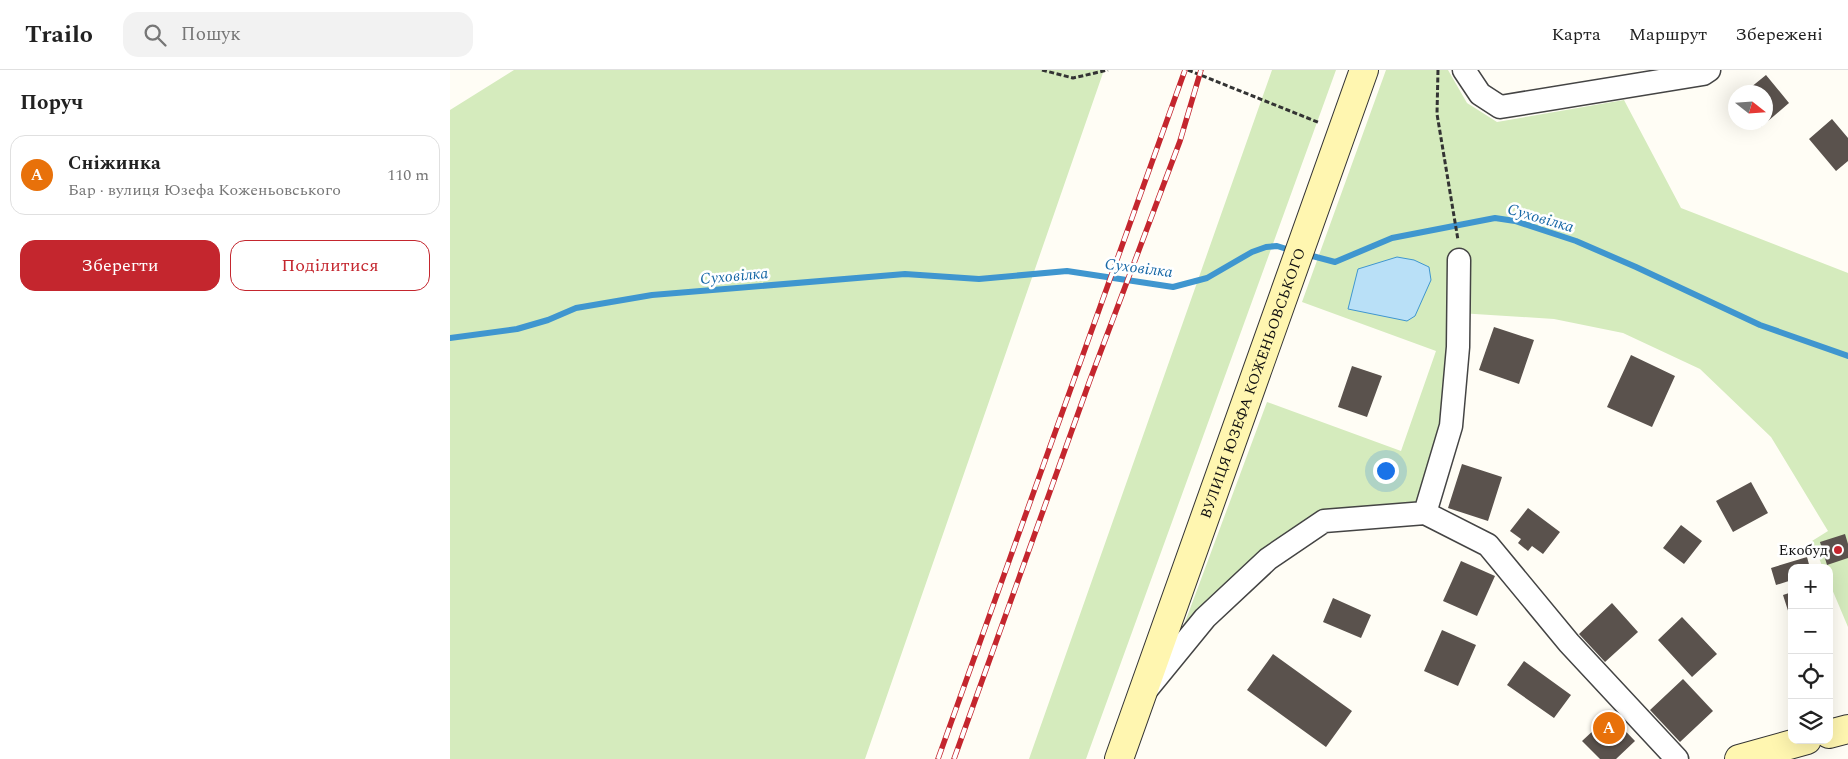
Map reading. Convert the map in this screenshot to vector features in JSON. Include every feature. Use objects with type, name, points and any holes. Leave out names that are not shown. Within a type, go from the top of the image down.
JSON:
[{"type":"main road","name":"ВУЛИЦЯ ЮЗЕФА КОЖЕНЬОВСЬКОГО","points":[[1119,759],[1364,70]]},
{"type":"main road","points":[[1833,733],[1848,729]]},
{"type":"main road","points":[[1739,759],[1793,744]]},
{"type":"street","points":[[1464,70],[1480,94],[1500,107],[1703,74],[1709,70]]},
{"type":"street","points":[[1459,260],[1458,347],[1452,426],[1425,513],[1488,545],[1569,643],[1677,759]]},
{"type":"street","name":"ВУЛИЦЯ ЮЗЕФА КОЖЕНЬОВСЬКОГО","points":[[1140,697],[1205,618],[1268,559],[1324,521],[1425,513]]},
{"type":"path","points":[[1042,70],[1073,78],[1108,70]]},
{"type":"path","points":[[1188,70],[1342,132]]},
{"type":"path","points":[[1438,70],[1437,114],[1456,231]]},
{"type":"green space","points":[[514,70],[1104,70],[865,759],[450,759],[450,110]]},
{"type":"green space","points":[[1272,70],[1336,70],[1086,759],[1029,759]]},
{"type":"green space","points":[[1386,70],[1448,70],[1467,103],[1497,122],[1624,100],[1681,208],[1848,273],[1848,627],[1833,591],[1833,564],[1821,564],[1812,541],[1828,531],[1771,437],[1700,369],[1623,333],[1554,319],[1459,313],[1426,508],[1324,515],[1178,641],[1267,402],[1401,451],[1436,351],[1302,302]]},
{"type":"water","points":[[1397,257],[1414,260],[1429,267],[1431,280],[1415,316],[1407,321],[1348,309],[1358,269]]},
{"type":"building","points":[[1766,75],[1789,103],[1773,117],[1773,85],[1754,85]]},
{"type":"building","points":[[1832,119],[1848,138],[1848,161],[1836,171],[1809,139]]},
{"type":"building","points":[[1494,327],[1534,340],[1519,384],[1479,370]]},
{"type":"building","points":[[1631,355],[1675,376],[1652,427],[1607,407]]},
{"type":"building","points":[[1352,366],[1382,376],[1367,417],[1338,407]]},
{"type":"building","points":[[1462,464],[1502,477],[1488,521],[1448,508]]},
{"type":"building","points":[[1751,482],[1768,513],[1733,532],[1716,501]]},
{"type":"building","points":[[1528,508],[1560,532],[1543,554],[1532,546],[1528,551],[1518,543],[1521,539],[1510,531]]},
{"type":"building","points":[[1681,525],[1702,541],[1684,564],[1663,548]]},
{"type":"building","points":[[1845,534],[1848,544],[1848,558],[1827,564],[1820,542]]},
{"type":"building","points":[[1807,557],[1809,564],[1788,564],[1788,581],[1776,585],[1771,568]]},
{"type":"building","points":[[1461,561],[1495,576],[1477,616],[1443,601]]},
{"type":"building","points":[[1788,593],[1788,611],[1783,595]]},
{"type":"building","points":[[1333,598],[1371,615],[1361,638],[1323,622]]},
{"type":"building","points":[[1612,603],[1638,632],[1605,662],[1579,634]]},
{"type":"building","points":[[1682,617],[1717,654],[1692,677],[1658,640]]},
{"type":"building","points":[[1442,630],[1476,645],[1458,686],[1424,671]]},
{"type":"building","points":[[1273,654],[1352,711],[1326,747],[1247,690]]},
{"type":"building","points":[[1524,661],[1571,695],[1554,718],[1507,685]]},
{"type":"building","points":[[1683,679],[1713,711],[1680,742],[1650,710]]},
{"type":"building","points":[[1610,715],[1635,741],[1616,759],[1600,759],[1582,741]]},
{"type":"waterway","name":"Суховілка","points":[[1305,254],[1335,262],[1392,238],[1495,218],[1515,221],[1576,241],[1760,325],[1848,356]]},
{"type":"waterway","name":"Суховілка","points":[[450,338],[517,329],[548,320],[576,308],[652,295],[905,274],[979,279],[1067,271],[1173,287],[1207,278],[1252,252],[1266,247],[1277,246],[1293,251]]},
{"type":"railway","points":[[938,759],[1185,70]]},
{"type":"railway","points":[[954,759],[1090,380],[1180,141],[1201,70]]},
{"type":"place","name":"Екобуд","points":[[1838,550]]},
{"type":"place","name":"Сніжинка","points":[[1609,728]]}]
